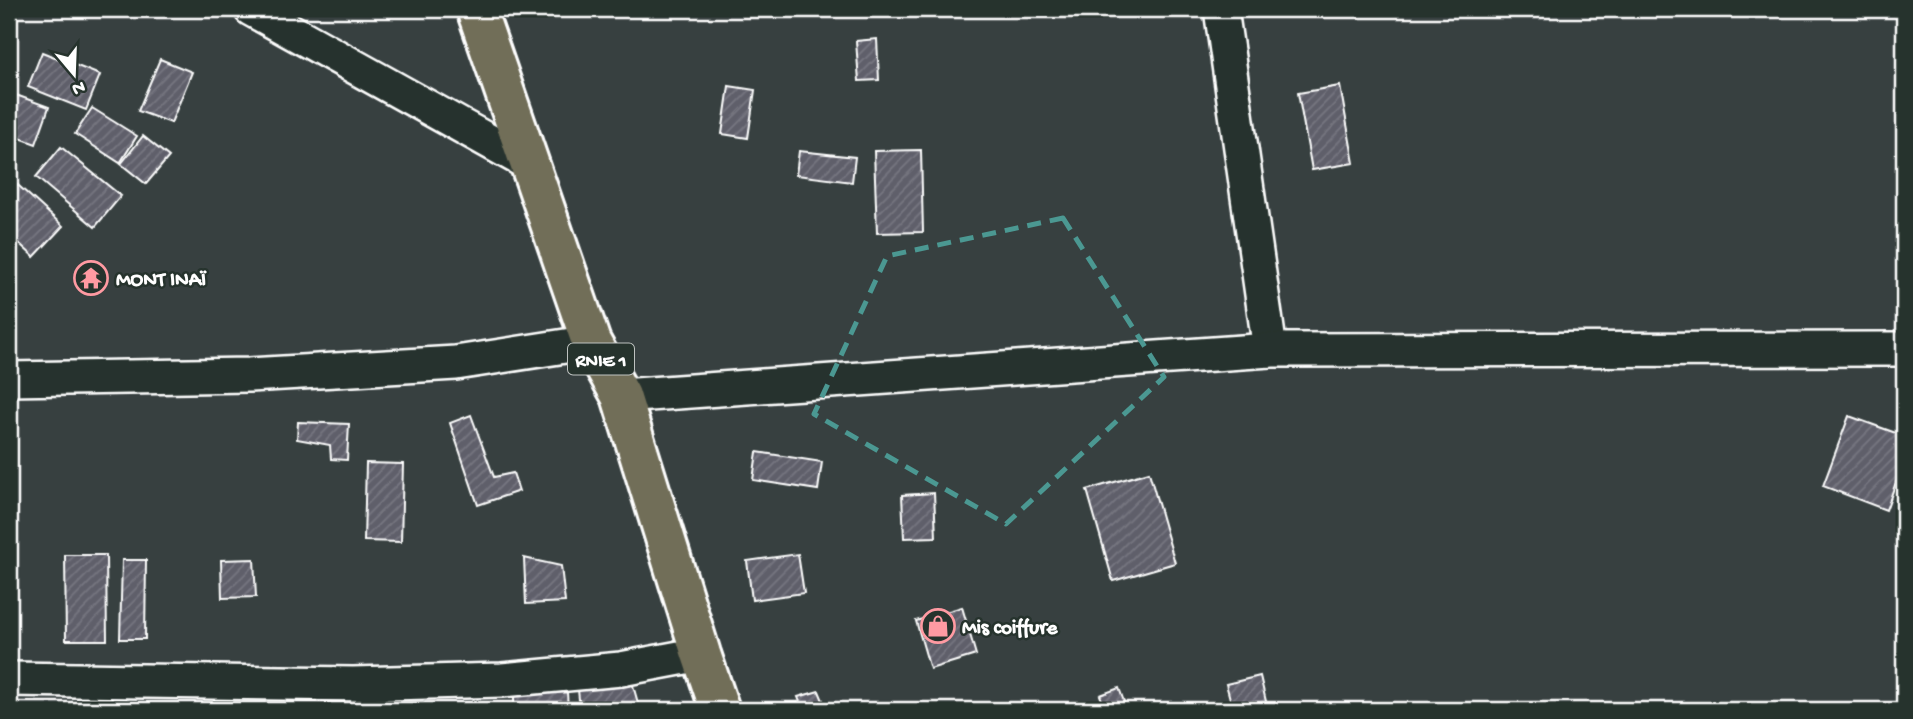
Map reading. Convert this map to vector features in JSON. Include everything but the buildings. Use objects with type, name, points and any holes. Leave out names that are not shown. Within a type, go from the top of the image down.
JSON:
[{"type":"highway","name":"RNIE 1","points":[[476,9],[591,342],[621,396],[720,710]]},
{"type":"street","points":[[251,9],[528,163]]},
{"type":"street","points":[[1221,9],[1270,350]]},
{"type":"street","points":[[9,379],[249,375],[456,363],[591,342]]},
{"type":"street","points":[[621,396],[1270,350],[1904,349]]},
{"type":"street","points":[[9,678],[353,684],[502,680],[621,669],[701,654]]},
{"type":"highlighted area","points":[[1063,218],[1164,377],[1006,524],[814,414],[887,256]]},
{"type":"place","name":"MONT INAÏ","points":[[91,278]]},
{"type":"place","name":"Mis coiffure","points":[[938,626]]}]
